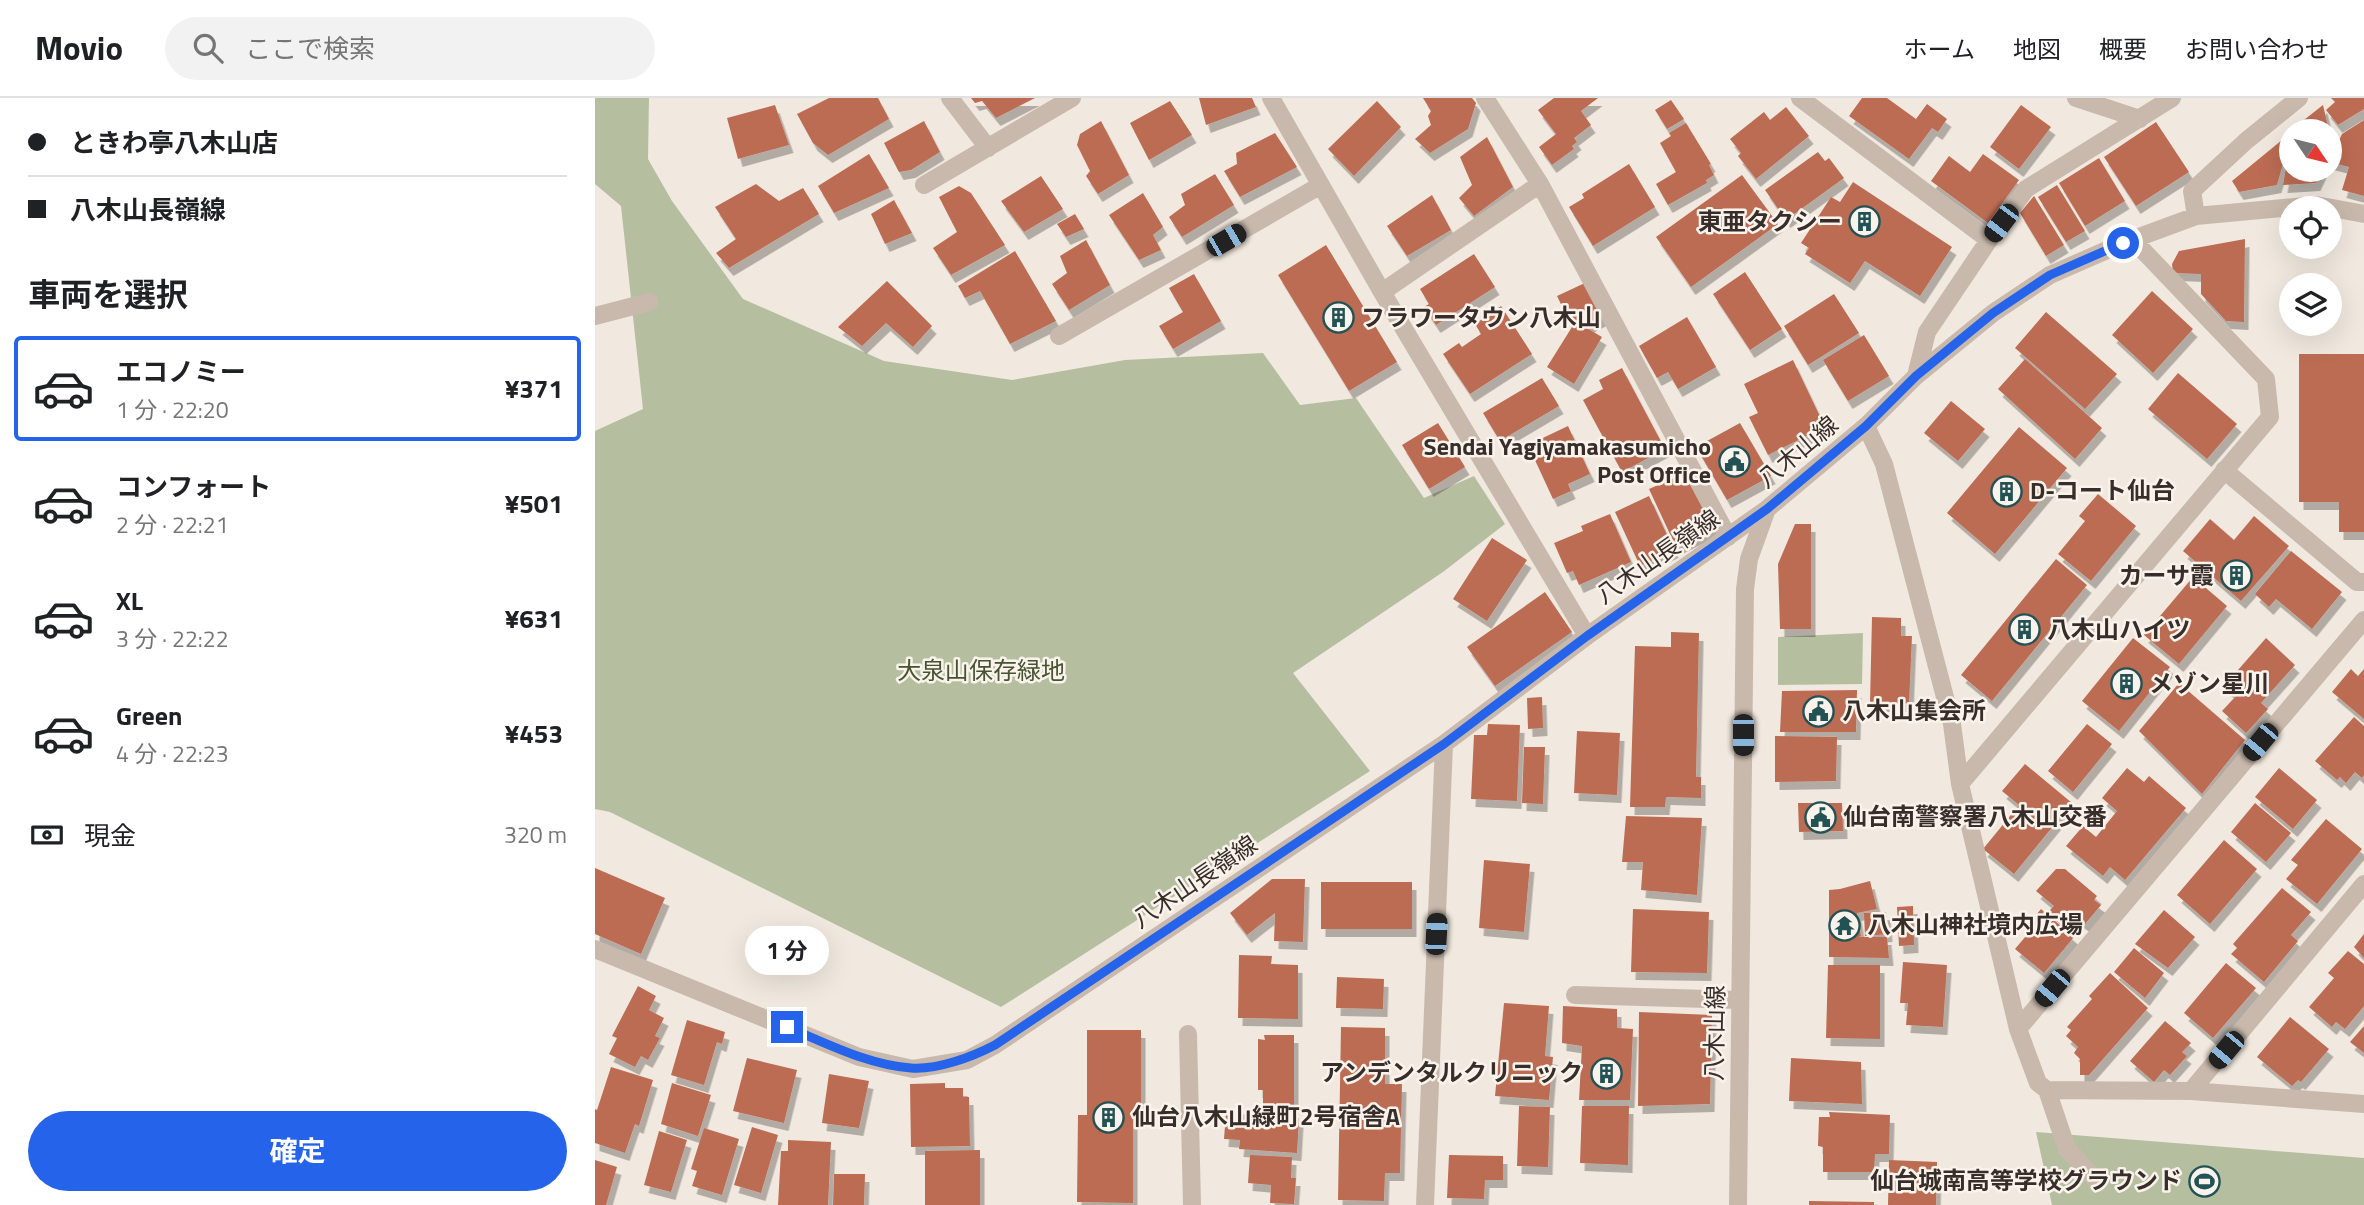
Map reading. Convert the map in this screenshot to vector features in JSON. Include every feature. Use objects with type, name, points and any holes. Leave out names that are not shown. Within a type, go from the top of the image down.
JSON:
[{"type":"street","points":[[950,98],[988,148]]},
{"type":"street","points":[[923,185],[1072,98]]},
{"type":"street","points":[[1271,98],[1382,292],[1587,636]]},
{"type":"street","points":[[1486,98],[1540,184],[1728,537]]},
{"type":"street","points":[[1800,98],[1989,240]]},
{"type":"street","points":[[2077,98],[2140,119]]},
{"type":"street","points":[[1916,376],[1927,332],[2027,189],[2172,98]]},
{"type":"street","points":[[2196,216],[2192,191],[2246,141],[2299,98]]},
{"type":"street","points":[[1382,292],[1540,184]]},
{"type":"street","points":[[1059,336],[1321,185]]},
{"type":"street","name":"八木山線","points":[[1738,1205],[1745,589],[1749,559],[1767,509],[1866,426],[1916,376],[1993,313],[2050,275],[2133,239],[2196,216],[2316,205],[2364,214]]},
{"type":"street","points":[[1960,784],[2270,417],[2266,379],[2133,239]]},
{"type":"street","points":[[595,316],[649,302]]},
{"type":"street","points":[[1866,426],[1884,464],[1952,724],[1960,784],[2018,1029],[2038,1083],[2047,1090],[2067,1149],[2098,1182]]},
{"type":"street","points":[[2224,470],[2357,582],[2364,582]]},
{"type":"street","name":"八木山長嶺線","points":[[595,949],[859,1057],[913,1069],[967,1060],[995,1045],[1444,744],[1587,636],[1767,509]]},
{"type":"street","points":[[2018,1029],[2364,620]]},
{"type":"street","points":[[1425,1205],[1444,744]]},
{"type":"street","points":[[2191,1091],[2364,884]]},
{"type":"street","points":[[1575,995],[1740,1000]]},
{"type":"street","points":[[1188,1034],[1192,1205]]},
{"type":"street","points":[[2047,1090],[2191,1091],[2364,1104]]},
{"type":"green space","name":"大泉山保存緑地","points":[[595,98],[649,98],[648,159],[672,201],[743,299],[884,361],[1012,380],[1125,360],[1263,353],[1300,405],[1356,398],[1424,498],[1474,476],[1505,524],[1443,572],[1293,673],[1370,771],[1001,1007],[610,812],[595,809],[595,431],[643,409],[621,206],[595,184]]},
{"type":"green space","points":[[1863,633],[1862,684],[1778,685],[1778,637]]},
{"type":"green space","name":"仙台城南高等学校グラウンド","points":[[2036,1132],[2364,1158],[2364,1205],[2052,1205]]},
{"type":"building","points":[[829,98],[878,98],[889,119],[828,155],[813,143],[797,114]]},
{"type":"building","points":[[971,98],[1035,98],[996,118],[982,101],[975,103]]},
{"type":"building","points":[[1199,98],[1252,98],[1256,107],[1206,125]]},
{"type":"building","points":[[1423,98],[1472,98],[1476,103],[1468,129],[1430,153],[1415,139],[1431,125],[1428,116],[1431,111]]},
{"type":"building","points":[[1554,98],[1598,98],[1581,111],[1591,125],[1574,138],[1577,142],[1572,146],[1574,149],[1552,165],[1539,147],[1556,134],[1538,110]]},
{"type":"building","points":[[1862,98],[1887,98],[1916,119],[1927,104],[1947,119],[1938,132],[1932,128],[1909,159],[1849,116]]},
{"type":"building","points":[[2331,98],[2364,98],[2364,109],[2342,123],[2342,119],[2333,119],[2326,110],[2335,102]]},
{"type":"building","points":[[1671,100],[1684,119],[1667,129],[1655,110]]},
{"type":"building","points":[[1170,101],[1192,135],[1149,160],[1130,123]]},
{"type":"building","points":[[1377,101],[1401,127],[1354,176],[1328,149]]},
{"type":"building","points":[[775,105],[789,145],[738,159],[727,118]]},
{"type":"building","points":[[2021,105],[2051,127],[2019,169],[1990,147]]},
{"type":"building","points":[[2323,105],[2326,119],[2305,119]]},
{"type":"building","points":[[1786,107],[1809,136],[1756,179],[1738,156],[1741,153],[1730,139],[1764,112],[1770,120]]},
{"type":"building","points":[[2364,120],[2364,196],[2342,190],[2349,167],[2342,165],[2342,134]]},
{"type":"building","points":[[924,121],[940,152],[911,170],[899,172],[884,143]]},
{"type":"building","points":[[1101,121],[1129,175],[1098,194],[1086,176],[1090,171],[1077,145],[1080,134]]},
{"type":"building","points":[[2156,122],[2189,172],[2136,206],[2104,157]]},
{"type":"building","points":[[1686,123],[1711,164],[1709,165],[1714,175],[1706,180],[1707,183],[1668,205],[1656,184],[1676,172],[1660,143],[1671,136],[1669,133]]},
{"type":"building","points":[[1275,133],[1297,167],[1240,197],[1224,171],[1237,164],[1236,153]]},
{"type":"building","points":[[1487,137],[1513,187],[1474,216],[1459,198],[1472,185],[1460,157]]},
{"type":"building","points":[[2279,142],[2277,185],[2239,192],[2232,181]]},
{"type":"building","points":[[1818,152],[1825,161],[1829,158],[1844,178],[1786,220],[1765,190]]},
{"type":"building","points":[[869,154],[889,188],[834,213],[818,186]]},
{"type":"building","points":[[1983,154],[2019,180],[1988,223],[1931,181],[1949,156],[1970,172]]},
{"type":"building","points":[[2099,158],[2125,201],[2085,226],[2059,183]]},
{"type":"building","points":[[1629,164],[1655,207],[1593,246],[1569,207],[1584,198],[1582,194]]},
{"type":"building","points":[[1215,174],[1234,205],[1182,237],[1169,217],[1185,205],[1181,194]]},
{"type":"building","points":[[1742,175],[1778,224],[1691,287],[1656,237]]},
{"type":"building","points":[[1041,176],[1063,209],[1024,232],[1001,201]]},
{"type":"building","name":"東亜タクシー","points":[[1853,182],[1952,247],[1920,296],[1865,261],[1850,283],[1805,254],[1809,248],[1801,243],[1831,197],[1840,202]]},
{"type":"building","points":[[2284,182],[2316,182],[2316,183],[2283,185]]},
{"type":"building","points":[[756,184],[779,201],[803,188],[819,214],[729,268],[716,253],[736,239],[715,207]]},
{"type":"building","points":[[2057,185],[2085,231],[2066,242],[2038,197]]},
{"type":"building","points":[[959,186],[971,193],[1005,245],[951,275],[933,248],[957,232],[939,197]]},
{"type":"building","points":[[1143,193],[1163,227],[1153,235],[1161,250],[1139,260],[1109,215]]},
{"type":"building","points":[[1432,195],[1451,230],[1407,256],[1387,226]]},
{"type":"building","points":[[2034,196],[2064,245],[2046,256],[2020,213]]},
{"type":"building","points":[[894,200],[912,233],[885,244],[871,214]]},
{"type":"building","points":[[1075,214],[1084,229],[1066,237],[1057,224]]},
{"type":"building","points":[[2245,239],[2244,322],[2226,321],[2201,294],[2201,274],[2173,273],[2172,264],[2179,251]]},
{"type":"building","points":[[1086,240],[1110,285],[1069,310],[1052,284],[1067,273],[1060,256]]},
{"type":"building","name":"フラワータウン八木山","points":[[1326,245],[1397,362],[1349,391],[1278,275]]},
{"type":"building","points":[[1015,251],[1056,321],[1010,344],[980,291],[965,298],[958,286]]},
{"type":"building","points":[[1474,254],[1495,287],[1436,325],[1424,307],[1429,304],[1420,289]]},
{"type":"building","points":[[1745,272],[1782,329],[1750,350],[1713,294]]},
{"type":"building","points":[[1194,274],[1221,321],[1173,349],[1159,326],[1183,312],[1169,288]]},
{"type":"building","points":[[887,281],[932,326],[913,347],[886,323],[862,346],[838,327]]},
{"type":"building","points":[[1587,282],[1604,317],[1585,327],[1602,337],[1574,384],[1547,367],[1572,327],[1557,296]]},
{"type":"building","points":[[2152,291],[2193,329],[2153,373],[2112,335]]},
{"type":"building","points":[[1834,294],[1859,333],[1808,365],[1784,326]]},
{"type":"building","points":[[1501,306],[1532,354],[1470,394],[1443,354],[1459,343],[1462,347],[1481,334],[1475,324]]},
{"type":"building","points":[[2046,312],[2117,374],[2085,409],[2015,348]]},
{"type":"building","points":[[1687,317],[1716,367],[1678,389],[1668,372],[1657,378],[1639,346]]},
{"type":"building","points":[[1864,335],[1889,376],[1848,401],[1823,360]]},
{"type":"building","points":[[2299,354],[2364,354],[2364,532],[2339,532],[2339,502],[2299,502]]},
{"type":"building","points":[[2025,359],[2102,428],[2075,459],[1998,389]]},
{"type":"building","points":[[1793,360],[1825,427],[1768,455],[1749,417],[1758,413],[1744,384]]},
{"type":"building","points":[[1622,368],[1665,449],[1622,472],[1583,400],[1603,389],[1599,380]]},
{"type":"building","points":[[2178,373],[2237,424],[2207,459],[2148,409]]},
{"type":"building","points":[[1542,378],[1559,406],[1500,441],[1483,413]]},
{"type":"building","points":[[1951,401],[1985,429],[1958,461],[1924,433]]},
{"type":"building","points":[[1438,423],[1465,467],[1429,489],[1402,445]]},
{"type":"building","points":[[1740,423],[1771,476],[1727,500],[1696,447]]},
{"type":"building","points":[[1568,426],[1590,474],[1568,484],[1571,491],[1553,499],[1528,445]]},
{"type":"building","name":"D-コート仙台","points":[[2019,427],[2067,468],[1995,554],[1947,513]]},
{"type":"building","points":[[1685,473],[1714,528],[1676,547],[1649,489]]},
{"type":"building","points":[[2098,494],[2136,526],[2091,581],[2058,554],[2085,521],[2079,516]]},
{"type":"building","points":[[1649,496],[1674,550],[1640,566],[1615,512]]},
{"type":"building","points":[[1610,514],[1631,562],[1579,585],[1573,571],[1567,573],[1554,543],[1583,531],[1581,526]]},
{"type":"building","name":"カーサ霞","points":[[2254,516],[2289,546],[2241,601],[2183,551],[2210,519],[2234,540]]},
{"type":"building","points":[[1795,524],[1811,524],[1811,629],[1780,629],[1778,564]]},
{"type":"building","points":[[1492,538],[1527,560],[1487,621],[1453,599]]},
{"type":"building","points":[[2291,551],[2342,592],[2312,629],[2276,599],[2269,607],[2255,594]]},
{"type":"building","name":"八木山ハイツ","points":[[2056,559],[2087,585],[1992,701],[1961,675]]},
{"type":"building","points":[[2193,577],[2227,606],[2179,664],[2144,635]]},
{"type":"building","points":[[1545,592],[1572,632],[1495,686],[1467,647]]},
{"type":"building","points":[[1872,617],[1901,618],[1901,636],[1912,636],[1909,704],[1870,704]]},
{"type":"building","points":[[1671,632],[1699,633],[1696,777],[1701,777],[1701,798],[1666,797],[1665,807],[1630,807],[1635,646],[1671,647]]},
{"type":"building","name":"メゾン星川","points":[[2133,638],[2170,667],[2119,731],[2082,701]]},
{"type":"building","points":[[2266,638],[2295,665],[2261,703],[2268,709],[2246,733],[2222,711],[2236,696],[2224,686]]},
{"type":"building","points":[[2351,669],[2358,676],[2364,669],[2364,719],[2332,692]]},
{"type":"building","points":[[2179,683],[2245,740],[2202,794],[2139,731]]},
{"type":"building","name":"八木山集会所","points":[[1857,690],[1856,732],[1780,732],[1782,691]]},
{"type":"building","points":[[1542,697],[1543,728],[1528,729],[1527,698]]},
{"type":"building","points":[[2354,717],[2364,726],[2364,775],[2362,778],[2355,772],[2346,783],[2340,777],[2337,780],[2315,761]]},
{"type":"building","points":[[1488,724],[1520,725],[1517,801],[1471,799],[1474,735],[1487,735]]},
{"type":"building","points":[[2087,724],[2112,744],[2073,792],[2048,771]]},
{"type":"building","points":[[1577,731],[1620,733],[1617,795],[1574,793]]},
{"type":"building","points":[[1775,736],[1837,737],[1836,781],[1775,782]]},
{"type":"building","points":[[1524,747],[1545,747],[1543,804],[1522,803]]},
{"type":"building","points":[[2025,764],[2072,803],[2014,874],[1983,849],[2019,805],[2002,791]]},
{"type":"building","points":[[2127,768],[2144,782],[2149,776],[2186,808],[2125,880],[2110,867],[2103,876],[2066,846],[2083,826],[2096,837],[2117,811],[2102,798]]},
{"type":"building","points":[[2279,768],[2317,800],[2293,829],[2255,797]]},
{"type":"building","name":"仙台南警察署八木山交番","points":[[1798,803],[1842,803],[1843,831],[1799,832]]},
{"type":"building","points":[[2255,803],[2291,833],[2266,862],[2231,832]]},
{"type":"building","points":[[1626,816],[1702,818],[1697,895],[1641,890],[1643,862],[1622,862]]},
{"type":"building","points":[[2326,819],[2362,849],[2317,904],[2286,879],[2298,865],[2291,860]]},
{"type":"building","points":[[2224,840],[2257,869],[2210,924],[2177,895]]},
{"type":"building","points":[[1484,860],[1530,864],[1524,932],[1479,928]]},
{"type":"building","points":[[595,868],[665,898],[641,954],[595,934]]},
{"type":"building","points":[[2056,869],[2065,869],[2097,896],[2094,900],[2101,905],[2085,924],[2078,919],[2070,929],[2049,911],[2054,906],[2036,891]]},
{"type":"building","points":[[1272,879],[1305,879],[1303,942],[1274,941],[1275,913],[1247,935],[1230,913]]},
{"type":"building","name":"八木山神社境内広場","points":[[1870,881],[1877,909],[1857,913],[1859,937],[1887,937],[1889,958],[1829,957],[1829,890]]},
{"type":"building","points":[[1321,882],[1412,882],[1412,929],[1321,929]]},
{"type":"building","points":[[2282,888],[2311,912],[2291,935],[2298,941],[2264,982],[2231,954],[2237,948],[2233,944]]},
{"type":"building","points":[[1913,906],[1914,945],[1899,946],[1897,907]]},
{"type":"building","points":[[1633,909],[1709,912],[1707,973],[1631,972]]},
{"type":"building","points":[[2041,909],[2074,937],[2044,973],[2015,949],[2031,930],[2027,926]]},
{"type":"building","points":[[2164,910],[2195,937],[2168,968],[2135,944]]},
{"type":"building","points":[[1886,912],[1888,934],[1865,936],[1864,913]]},
{"type":"building","points":[[2364,934],[2364,958],[2354,947]]},
{"type":"building","points":[[2134,948],[2164,973],[2145,998],[2114,972]]},
{"type":"building","points":[[2348,951],[2364,964],[2364,1006],[2345,1029],[2336,1022],[2332,1027],[2309,1007],[2334,978],[2328,973]]},
{"type":"building","points":[[1239,955],[1272,956],[1271,964],[1298,965],[1298,1019],[1238,1018]]},
{"type":"building","points":[[1903,962],[1947,965],[1943,1027],[1906,1025],[1908,1003],[1900,1003]]},
{"type":"building","points":[[2226,963],[2256,988],[2213,1038],[2184,1013]]},
{"type":"building","points":[[1828,965],[1880,965],[1880,1039],[1826,1038]]},
{"type":"building","points":[[2110,973],[2148,1008],[2089,1075],[2080,1075],[2080,1059],[2074,1053],[2078,1047],[2066,1036],[2071,1030],[2067,1027],[2092,999],[2089,996]]},
{"type":"building","points":[[1337,977],[1384,979],[1383,1009],[1336,1008]]},
{"type":"building","points":[[638,986],[656,996],[649,1010],[664,1018],[655,1036],[660,1038],[648,1060],[641,1056],[635,1067],[609,1054],[617,1038],[612,1036]]},
{"type":"building","points":[[1504,1003],[1549,1006],[1545,1056],[1553,1057],[1549,1100],[1495,1096]]},
{"type":"building","name":"アンデンタルクリニック","points":[[1563,1006],[1617,1009],[1617,1028],[1633,1029],[1630,1100],[1579,1100],[1582,1046],[1562,1043]]},
{"type":"building","points":[[1639,1012],[1712,1015],[1710,1104],[1638,1106]]},
{"type":"building","points":[[2290,1017],[2329,1049],[2301,1082],[2298,1080],[2292,1086],[2257,1057]]},
{"type":"building","points":[[687,1020],[725,1032],[722,1044],[717,1042],[704,1085],[671,1075]]},
{"type":"building","points":[[2165,1021],[2191,1043],[2182,1052],[2187,1056],[2170,1075],[2164,1070],[2154,1082],[2130,1061]]},
{"type":"building","points":[[2364,1026],[2364,1053],[2350,1042]]},
{"type":"building","points":[[1341,1027],[1385,1028],[1385,1084],[1402,1084],[1400,1173],[1385,1173],[1384,1201],[1338,1200]]},
{"type":"building","name":"仙台八木山緑町2号宿舎A","points":[[1087,1030],[1141,1030],[1141,1120],[1133,1120],[1133,1203],[1077,1202],[1078,1115],[1087,1115]]},
{"type":"building","points":[[1264,1035],[1294,1035],[1294,1107],[1263,1107],[1263,1090],[1258,1090],[1258,1039],[1265,1040]]},
{"type":"building","points":[[747,1058],[797,1070],[784,1123],[733,1111]]},
{"type":"building","points":[[1791,1058],[1861,1062],[1862,1104],[1789,1101]]},
{"type":"building","points":[[611,1067],[653,1080],[639,1126],[635,1124],[625,1153],[595,1143],[595,1109],[597,1110]]},
{"type":"building","points":[[829,1074],[869,1081],[859,1128],[822,1123]]},
{"type":"building","points":[[672,1083],[711,1095],[698,1136],[661,1124]]},
{"type":"building","points":[[945,1083],[945,1088],[963,1088],[963,1097],[969,1097],[970,1146],[911,1147],[910,1084]]},
{"type":"building","points":[[1519,1106],[1550,1107],[1548,1167],[1517,1166]]},
{"type":"building","points":[[1582,1106],[1629,1106],[1628,1165],[1580,1163]]},
{"type":"building","points":[[1829,1112],[1890,1115],[1889,1154],[1875,1154],[1874,1172],[1823,1172],[1823,1147],[1818,1146],[1819,1117],[1830,1117]]},
{"type":"building","points":[[1226,1113],[1299,1118],[1297,1153],[1239,1149],[1240,1140],[1224,1139]]},
{"type":"building","points":[[752,1127],[778,1135],[761,1193],[734,1185]]},
{"type":"building","points":[[704,1128],[739,1139],[722,1195],[692,1186],[697,1171],[691,1169]]},
{"type":"building","points":[[659,1131],[687,1140],[671,1192],[644,1185]]},
{"type":"building","points":[[788,1140],[831,1142],[828,1205],[778,1205],[781,1151],[788,1151]]},
{"type":"building","points":[[980,1150],[980,1205],[925,1205],[925,1151]]},
{"type":"building","points":[[1250,1155],[1292,1157],[1291,1178],[1296,1178],[1294,1204],[1270,1203],[1271,1185],[1248,1183]]},
{"type":"building","points":[[1449,1155],[1503,1156],[1503,1180],[1485,1180],[1484,1199],[1447,1198]]},
{"type":"building","points":[[595,1160],[617,1167],[606,1205],[595,1205]]},
{"type":"building","points":[[1889,1160],[1937,1162],[1936,1205],[1888,1205]]},
{"type":"building","points":[[834,1174],[865,1174],[864,1205],[833,1205]]},
{"type":"building","points":[[1809,1201],[1874,1202],[1874,1205],[1809,1205]]},
{"type":"place","name":"東亜タクシー","points":[[1865,222]]},
{"type":"place","name":"フラワータウン八木山","points":[[1338,318]]},
{"type":"place","name":"Sendai Yagiyamakasumicho Post Office","points":[[1734,461]]},
{"type":"place","name":"D-コート仙台","points":[[2007,491]]},
{"type":"place","name":"カーサ霞","points":[[2237,576]]},
{"type":"place","name":"八木山ハイツ","points":[[2024,630]]},
{"type":"place","name":"メゾン星川","points":[[2126,684]]},
{"type":"place","name":"八木山集会所","points":[[1819,711]]},
{"type":"place","name":"仙台南警察署八木山交番","points":[[1820,817]]},
{"type":"place","name":"八木山神社境内広場","points":[[1844,925]]},
{"type":"place","name":"アンデンタルクリニック","points":[[1606,1073]]},
{"type":"place","name":"仙台八木山緑町2号宿舎A","points":[[1109,1117]]},
{"type":"place","name":"仙台城南高等学校グラウンド","points":[[2205,1181]]},
{"type":"route","points":[[787,1027],[859,1057],[913,1069],[967,1060],[995,1045],[1444,744],[1587,636],[1767,509],[1866,426],[1916,376],[1993,313],[2050,275],[2123,243]]}]
